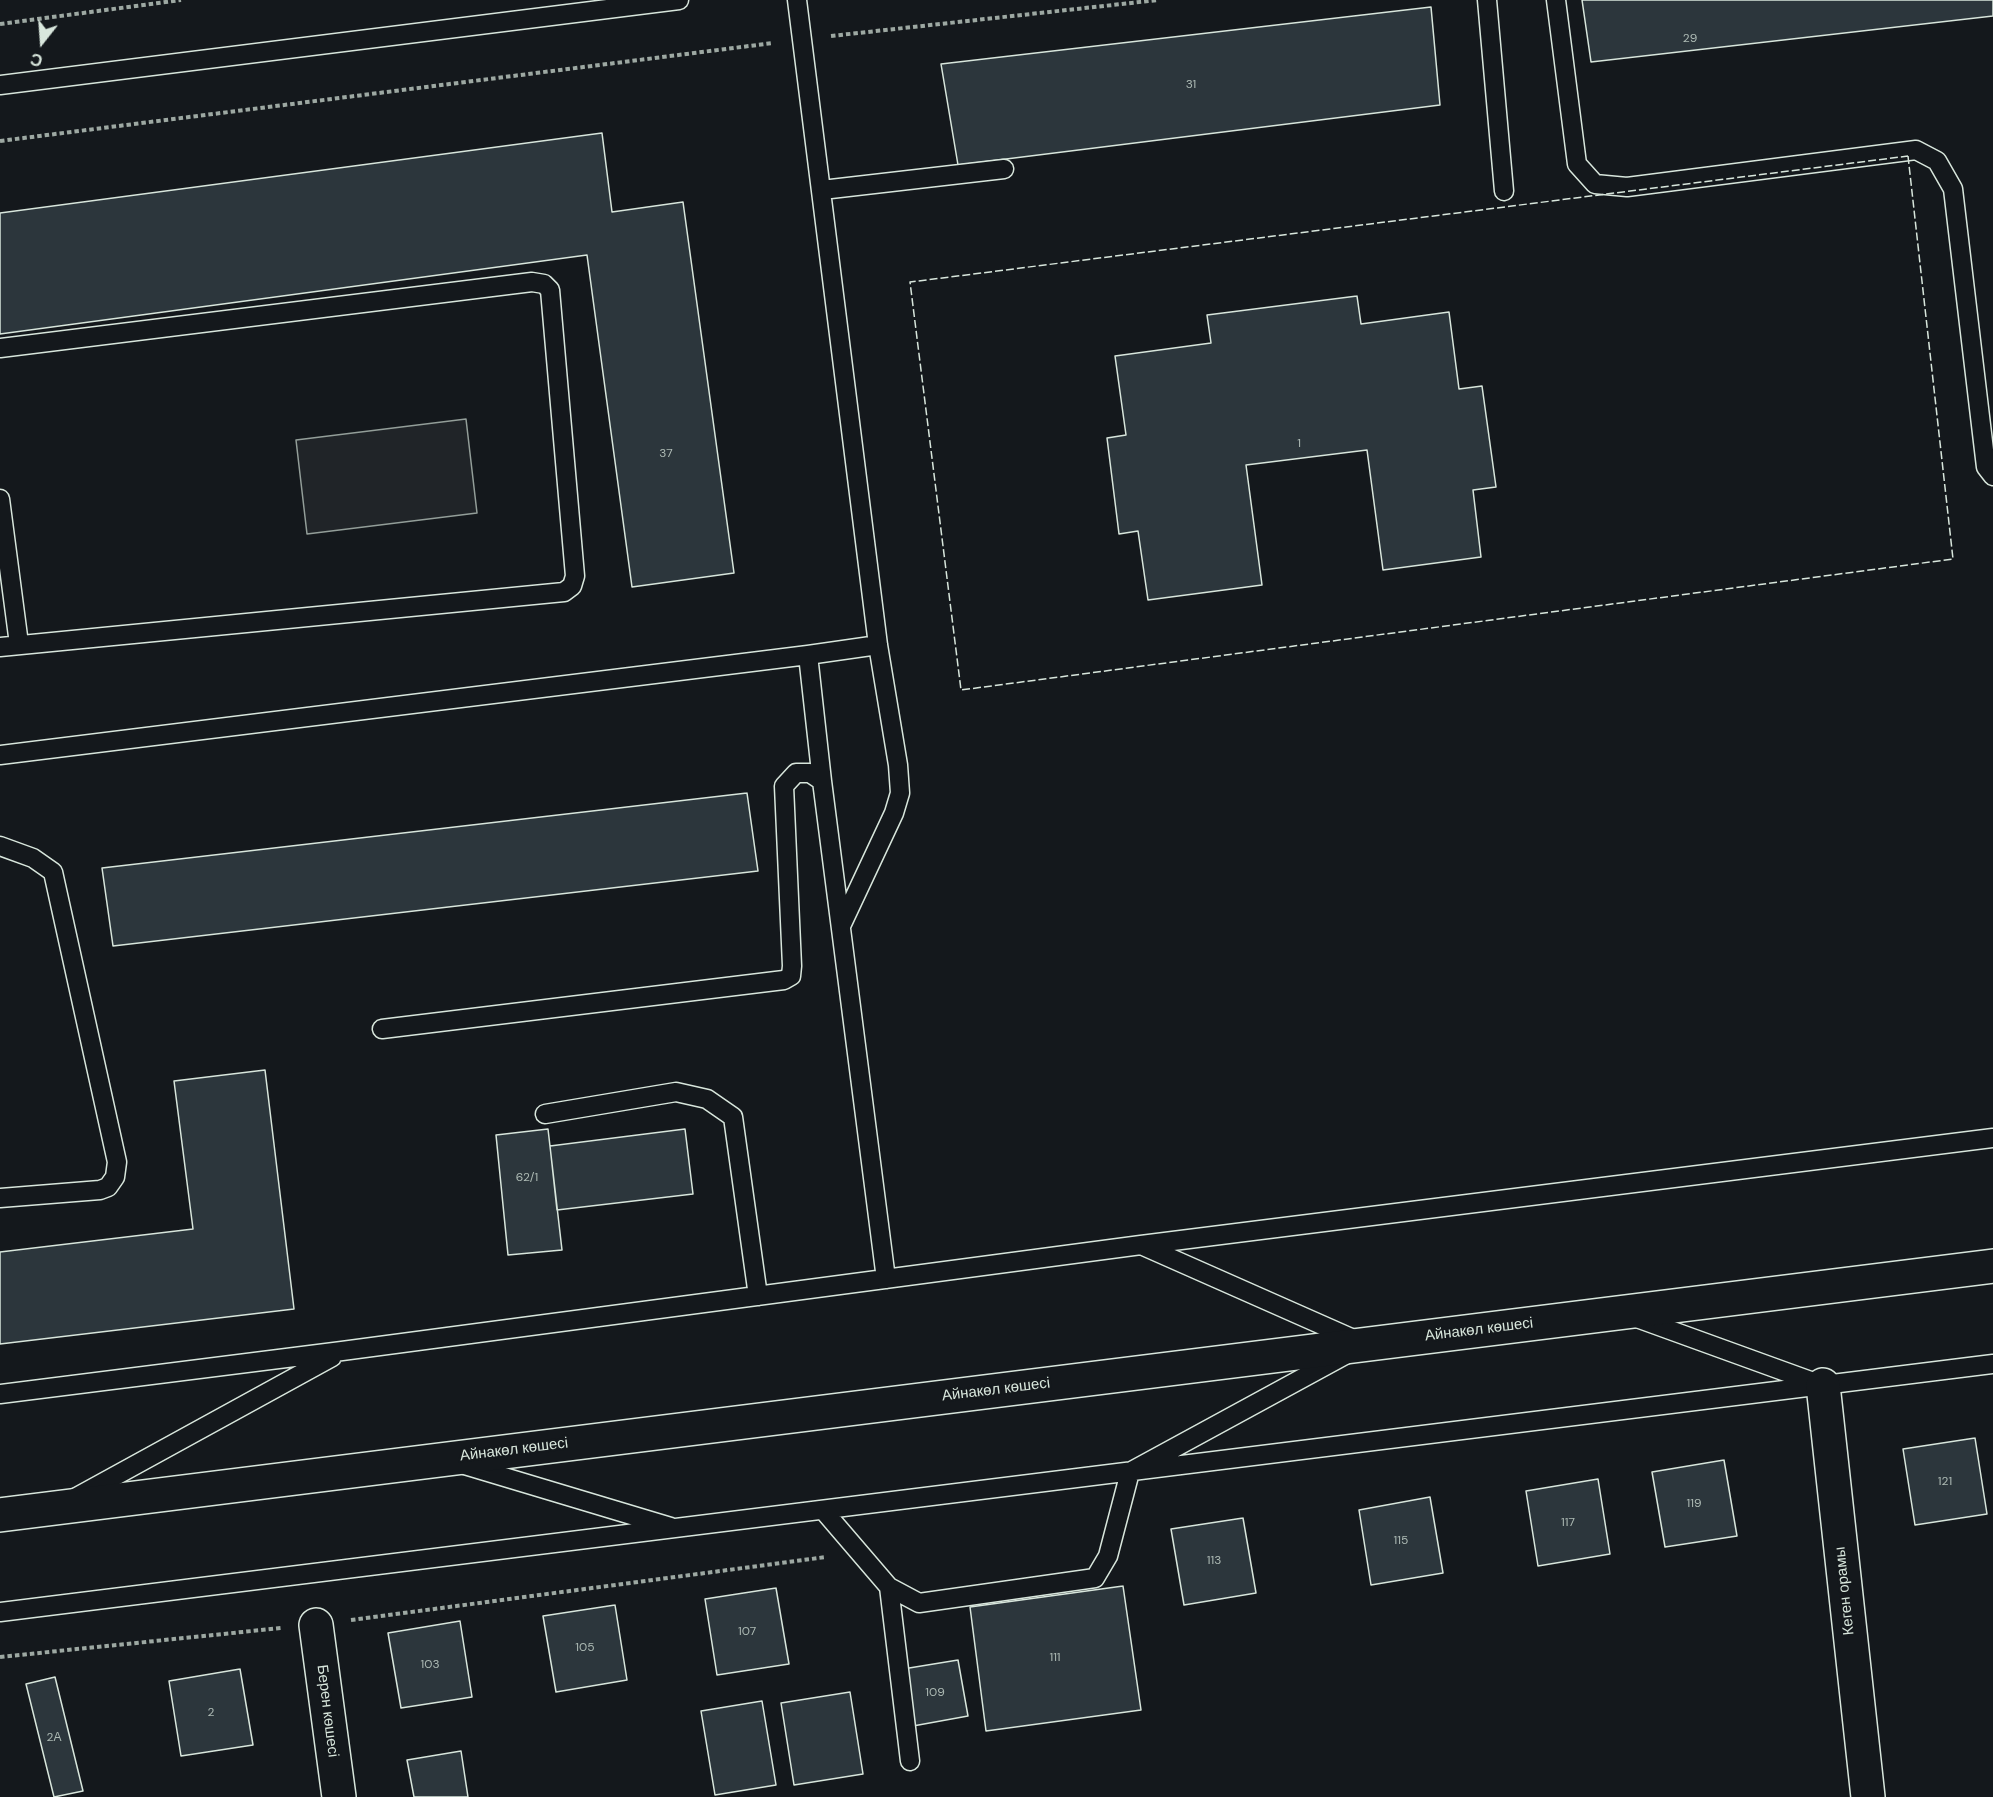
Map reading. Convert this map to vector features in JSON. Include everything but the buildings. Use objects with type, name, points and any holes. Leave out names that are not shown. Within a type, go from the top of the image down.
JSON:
[{"type":"street","name":"Айнакөл көшесі","points":[[0,1515],[1993,1266]]},
{"type":"street","name":"Кеген орамы","points":[[1823,1385],[1868,1797]]},
{"type":"street","name":"Берен көшесі","points":[[316,1624],[339,1797]]},
{"type":"lane","points":[[0,85],[679,0]]},
{"type":"lane","points":[[797,0],[878,645],[898,765],[900,793],[894,813],[841,926]]},
{"type":"lane","points":[[1487,0],[1504,191]]},
{"type":"lane","points":[[1556,0],[1577,164],[1595,184],[1627,187],[1916,150],[1937,160],[1953,189],[1986,467],[1993,476]]},
{"type":"lane","points":[[822,190],[1004,169]]},
{"type":"lane","points":[[0,348],[520,284],[543,284],[550,290],[575,576],[572,586],[564,592],[0,647]]},
{"type":"lane","points":[[0,499],[19,644]]},
{"type":"lane","points":[[0,755],[878,645]]},
{"type":"lane","points":[[808,655],[886,1280]]},
{"type":"lane","points":[[382,1029],[784,980],[791,976],[792,966],[784,786],[796,773],[810,773],[822,781]]},
{"type":"lane","points":[[0,846],[33,858],[53,872],[117,1162],[115,1177],[108,1187],[100,1190],[0,1198]]},
{"type":"lane","points":[[545,1114],[676,1092],[707,1099],[733,1117],[758,1296]]},
{"type":"lane","points":[[0,1394],[1141,1245],[1993,1138]]},
{"type":"lane","points":[[1141,1245],[1366,1344]]},
{"type":"lane","points":[[1621,1312],[1823,1385]]},
{"type":"lane","points":[[823,1510],[888,1587],[919,1603],[1095,1578],[1108,1556],[1130,1472],[1366,1344]]},
{"type":"lane","points":[[62,1506],[342,1351]]},
{"type":"lane","points":[[0,1612],[1993,1364]]},
{"type":"lane","points":[[442,1459],[677,1528]]},
{"type":"lane","points":[[888,1587],[910,1761]]},
{"type":"path","points":[[0,24],[181,0]]},
{"type":"path","points":[[0,141],[802,40],[1158,0]]},
{"type":"path","points":[[0,1657],[316,1624],[859,1553]]},
{"type":"shaded area","points":[[466,419],[477,513],[307,534],[296,440]]},
{"type":"fence","points":[[1908,156],[1953,559],[961,690],[910,282],[1908,156]]}]
